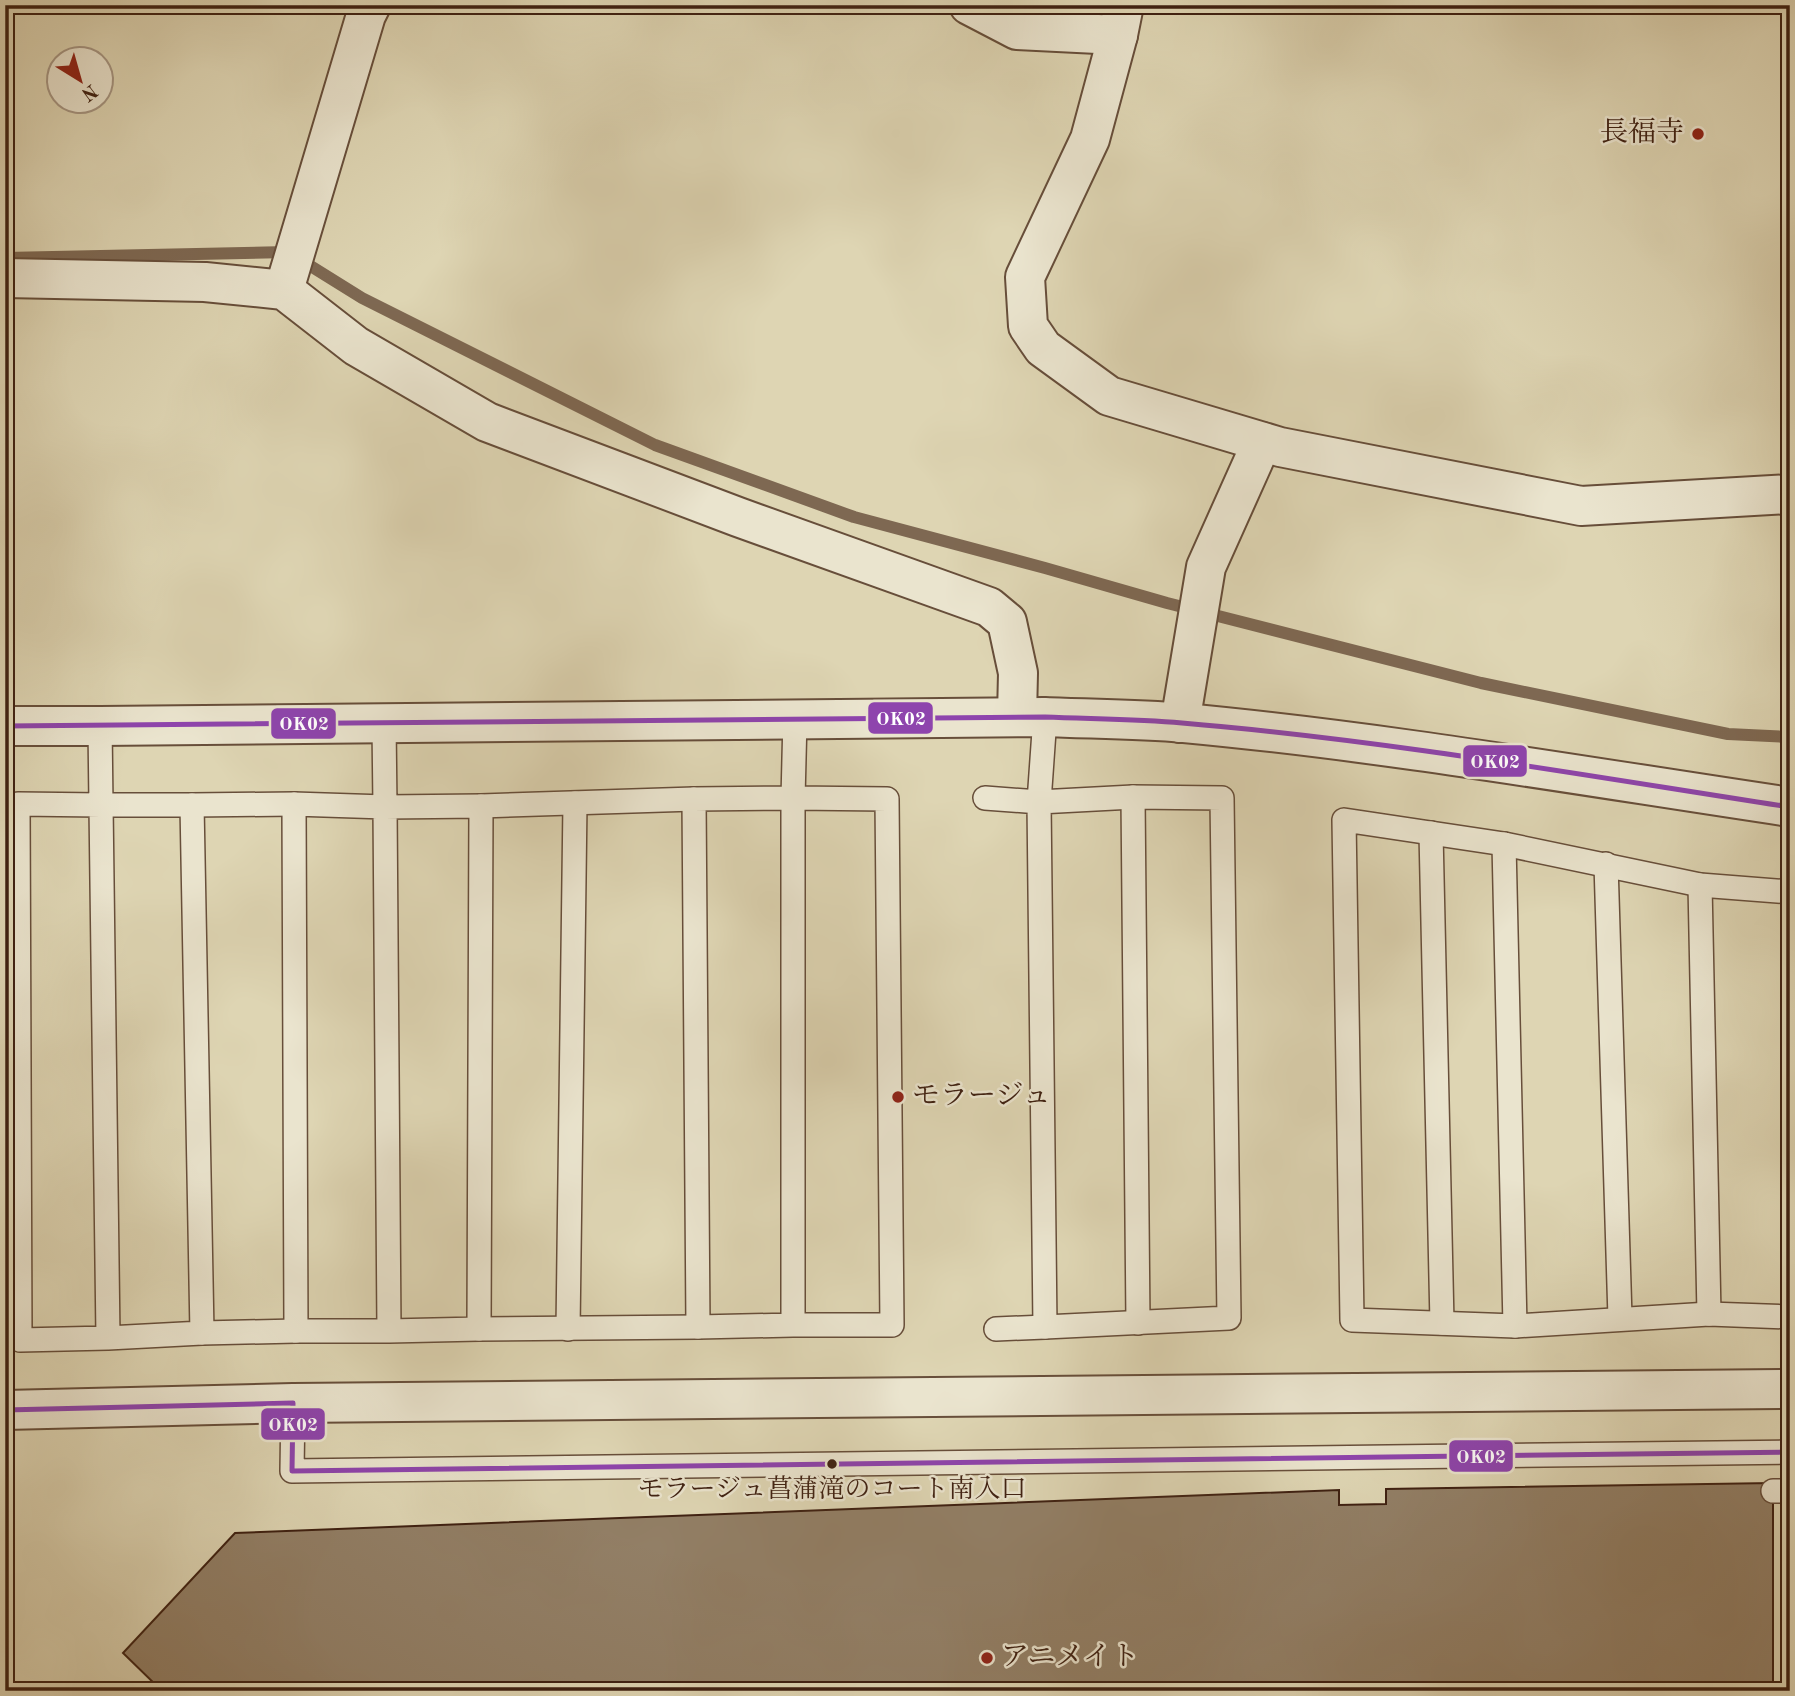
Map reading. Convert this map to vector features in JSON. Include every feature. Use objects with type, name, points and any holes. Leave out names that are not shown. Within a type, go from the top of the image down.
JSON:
[{"type":"street","points":[[284,290],[371,5]]},
{"type":"street","points":[[969,5],[1017,30],[1121,20],[1090,139],[1026,277],[1028,326],[1043,348],[1109,396],[1280,447],[1581,506],[1790,494]]},
{"type":"street","points":[[5,278],[205,282],[284,290],[356,346],[487,422],[738,517],[989,607],[1007,622],[1031,716]]},
{"type":"street","points":[[1180,723],[1206,567],[1262,442]]},
{"type":"street","points":[[5,726],[1031,716],[1180,723],[1271,732],[1790,807]]},
{"type":"street","points":[[5,1409],[1790,1389]]},
{"type":"lane","points":[[1031,716],[1038,802],[1045,1327]]},
{"type":"lane","points":[[793,1325],[795,719]]},
{"type":"lane","points":[[384,724],[389,1331]]},
{"type":"lane","points":[[100,726],[108,1338]]},
{"type":"lane","points":[[1133,797],[1138,1323]]},
{"type":"lane","points":[[985,798],[1038,802],[1133,797],[1222,798],[1229,1318],[996,1329]]},
{"type":"lane","points":[[793,798],[887,799],[892,1325],[296,1331],[20,1340],[18,804],[294,804],[385,807],[793,798]]},
{"type":"lane","points":[[694,799],[698,1327]]},
{"type":"lane","points":[[568,1329],[575,803]]},
{"type":"lane","points":[[192,804],[202,1333]]},
{"type":"lane","points":[[294,804],[296,1331]]},
{"type":"lane","points":[[479,1329],[481,806]]},
{"type":"lane","points":[[1790,892],[1700,884],[1504,845],[1344,820],[1352,1320],[1515,1326],[1709,1314],[1790,1317]]},
{"type":"lane","points":[[1431,833],[1442,1323]]},
{"type":"lane","points":[[1504,845],[1515,1326]]},
{"type":"lane","points":[[1606,864],[1620,1318]]},
{"type":"lane","points":[[1700,884],[1709,1314]]},
{"type":"lane","points":[[293,1404],[292,1471],[1790,1452]]},
{"type":"building","points":[[1773,1483],[1773,1691],[162,1691],[123,1653],[235,1533],[1339,1490],[1339,1505],[1386,1504],[1386,1489]]},
{"type":"waterway","points":[[5,258],[288,252],[362,298],[655,445],[854,517],[1167,603],[1481,683],[1728,734],[1790,737]]},
{"type":"transit line","name":"OK02","points":[[5,726],[1045,717],[1131,720],[1258,730],[1411,749],[1790,807]]},
{"type":"transit line","name":"OK02","points":[[5,1410],[293,1403],[292,1471],[1790,1452]]},
{"type":"place","name":"長福寺","points":[[1698,134]]},
{"type":"place","name":"モラージュ","points":[[898,1097]]},
{"type":"place","name":"モラージュ菖蒲滝のコート南入口","points":[[832,1464]]},
{"type":"place","name":"アニメイト","points":[[987,1658]]}]
